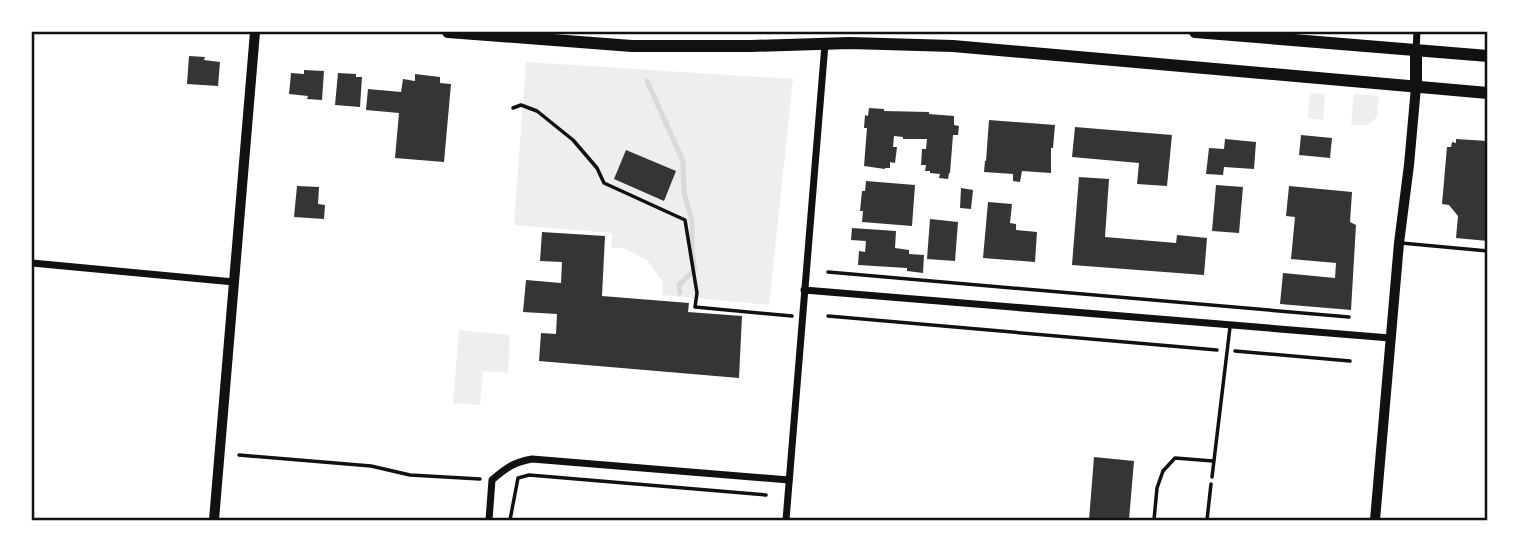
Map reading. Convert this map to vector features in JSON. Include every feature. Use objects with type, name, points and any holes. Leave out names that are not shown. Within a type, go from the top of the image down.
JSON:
[{"type":"main road","points":[[448,32],[632,46],[882,43],[953,46],[1488,93]]},
{"type":"main road","points":[[1195,32],[1488,56]]},
{"type":"main road","points":[[1416,51],[1416,87]]},
{"type":"street","points":[[214,520],[255,32]]},
{"type":"street","points":[[1416,51],[1417,32]]},
{"type":"street","points":[[786,520],[825,44]]},
{"type":"street","points":[[1375,520],[1390,338],[1416,87]]},
{"type":"street","points":[[32,264],[234,282]]},
{"type":"street","points":[[804,290],[1390,338]]},
{"type":"street","points":[[489,520],[492,480],[519,461],[532,459],[789,480]]},
{"type":"lane","points":[[1399,243],[1488,251]]},
{"type":"lane","points":[[1212,477],[1230,325]]},
{"type":"lane","points":[[1154,520],[1157,488],[1163,471],[1175,458],[1214,461]]},
{"type":"path","points":[[513,108],[521,105],[537,110],[573,141],[597,169],[604,183],[685,220],[696,284],[695,307],[802,317]]},
{"type":"path","points":[[828,272],[1349,317]]},
{"type":"path","points":[[828,316],[1350,361]]},
{"type":"path","points":[[239,455],[371,466],[410,475],[492,480]]},
{"type":"path","points":[[510,520],[518,478],[529,475],[766,495]]},
{"type":"path","points":[[1207,520],[1212,477]]},
{"type":"shaded area","points":[[526,62],[793,79],[769,305],[662,295],[663,282],[647,260],[623,248],[611,248],[612,233],[514,225]]},
{"type":"shaded area","points":[[1310,93],[1325,94],[1323,120],[1308,118]]},
{"type":"shaded area","points":[[1354,94],[1379,96],[1377,117],[1368,125],[1351,125]]},
{"type":"shaded area","points":[[459,330],[510,335],[508,373],[483,371],[480,405],[453,403]]},
{"type":"building","points":[[189,56],[220,62],[218,86],[187,84]]},
{"type":"building","points":[[304,70],[324,71],[322,100],[289,94],[291,73],[304,74]]},
{"type":"building","points":[[338,73],[362,77],[360,107],[335,105]]},
{"type":"building","points":[[415,74],[440,77],[440,83],[451,84],[444,162],[395,158],[399,113],[366,110],[368,89],[401,92],[403,79],[415,81]]},
{"type":"building","points":[[869,108],[954,116],[954,125],[959,126],[958,135],[953,135],[948,179],[925,171],[926,165],[921,165],[922,149],[926,149],[927,139],[903,139],[894,136],[893,147],[897,147],[895,163],[890,162],[890,168],[864,166],[867,128],[864,128],[865,115],[868,116]]},
{"type":"building","points":[[989,120],[1055,125],[1051,173],[1022,171],[1020,182],[1013,181],[1013,174],[984,172]]},
{"type":"building","points":[[1075,127],[1172,135],[1167,186],[1137,184],[1139,163],[1072,157]]},
{"type":"building","points":[[1301,135],[1332,138],[1330,158],[1299,155]]},
{"type":"building","points":[[1225,139],[1256,142],[1254,169],[1224,167],[1223,175],[1206,174],[1209,148],[1224,149]]},
{"type":"building","points":[[1456,139],[1488,141],[1488,241],[1456,238],[1458,216],[1449,205],[1442,204],[1447,147],[1451,147],[1452,142],[1456,143]]},
{"type":"building","points":[[626,150],[676,171],[664,201],[614,179]]},
{"type":"building","points":[[1079,177],[1109,179],[1105,237],[1176,243],[1177,235],[1207,238],[1204,275],[1072,265]]},
{"type":"building","points":[[866,181],[915,185],[912,226],[862,222],[863,211],[860,211]]},
{"type":"building","points":[[1216,185],[1243,187],[1239,233],[1212,231]]},
{"type":"building","points":[[297,186],[319,187],[318,204],[325,205],[324,219],[294,217]]},
{"type":"building","points":[[1289,186],[1352,192],[1350,222],[1356,225],[1351,310],[1280,304],[1283,273],[1335,278],[1336,263],[1291,259],[1295,217],[1286,216]]},
{"type":"building","points":[[961,188],[973,190],[971,209],[960,208]]},
{"type":"building","points":[[988,202],[1012,204],[1010,223],[1016,224],[1016,230],[1037,232],[1035,262],[983,258]]},
{"type":"building","points":[[930,219],[958,222],[955,261],[927,259]]},
{"type":"building","points":[[852,228],[896,231],[895,248],[909,250],[909,254],[924,255],[923,273],[907,271],[907,268],[858,265],[859,251],[865,252],[866,241],[851,240]]},
{"type":"building","points":[[542,232],[605,236],[602,296],[689,303],[688,312],[742,316],[739,378],[539,361],[541,333],[556,334],[557,314],[523,312],[526,280],[561,283],[562,262],[540,261]]},
{"type":"building","points":[[1094,457],[1134,461],[1129,520],[1089,520]]},
{"type":"waterway","points":[[647,81],[683,161],[684,192],[692,221],[695,269],[679,285],[680,293]]}]
